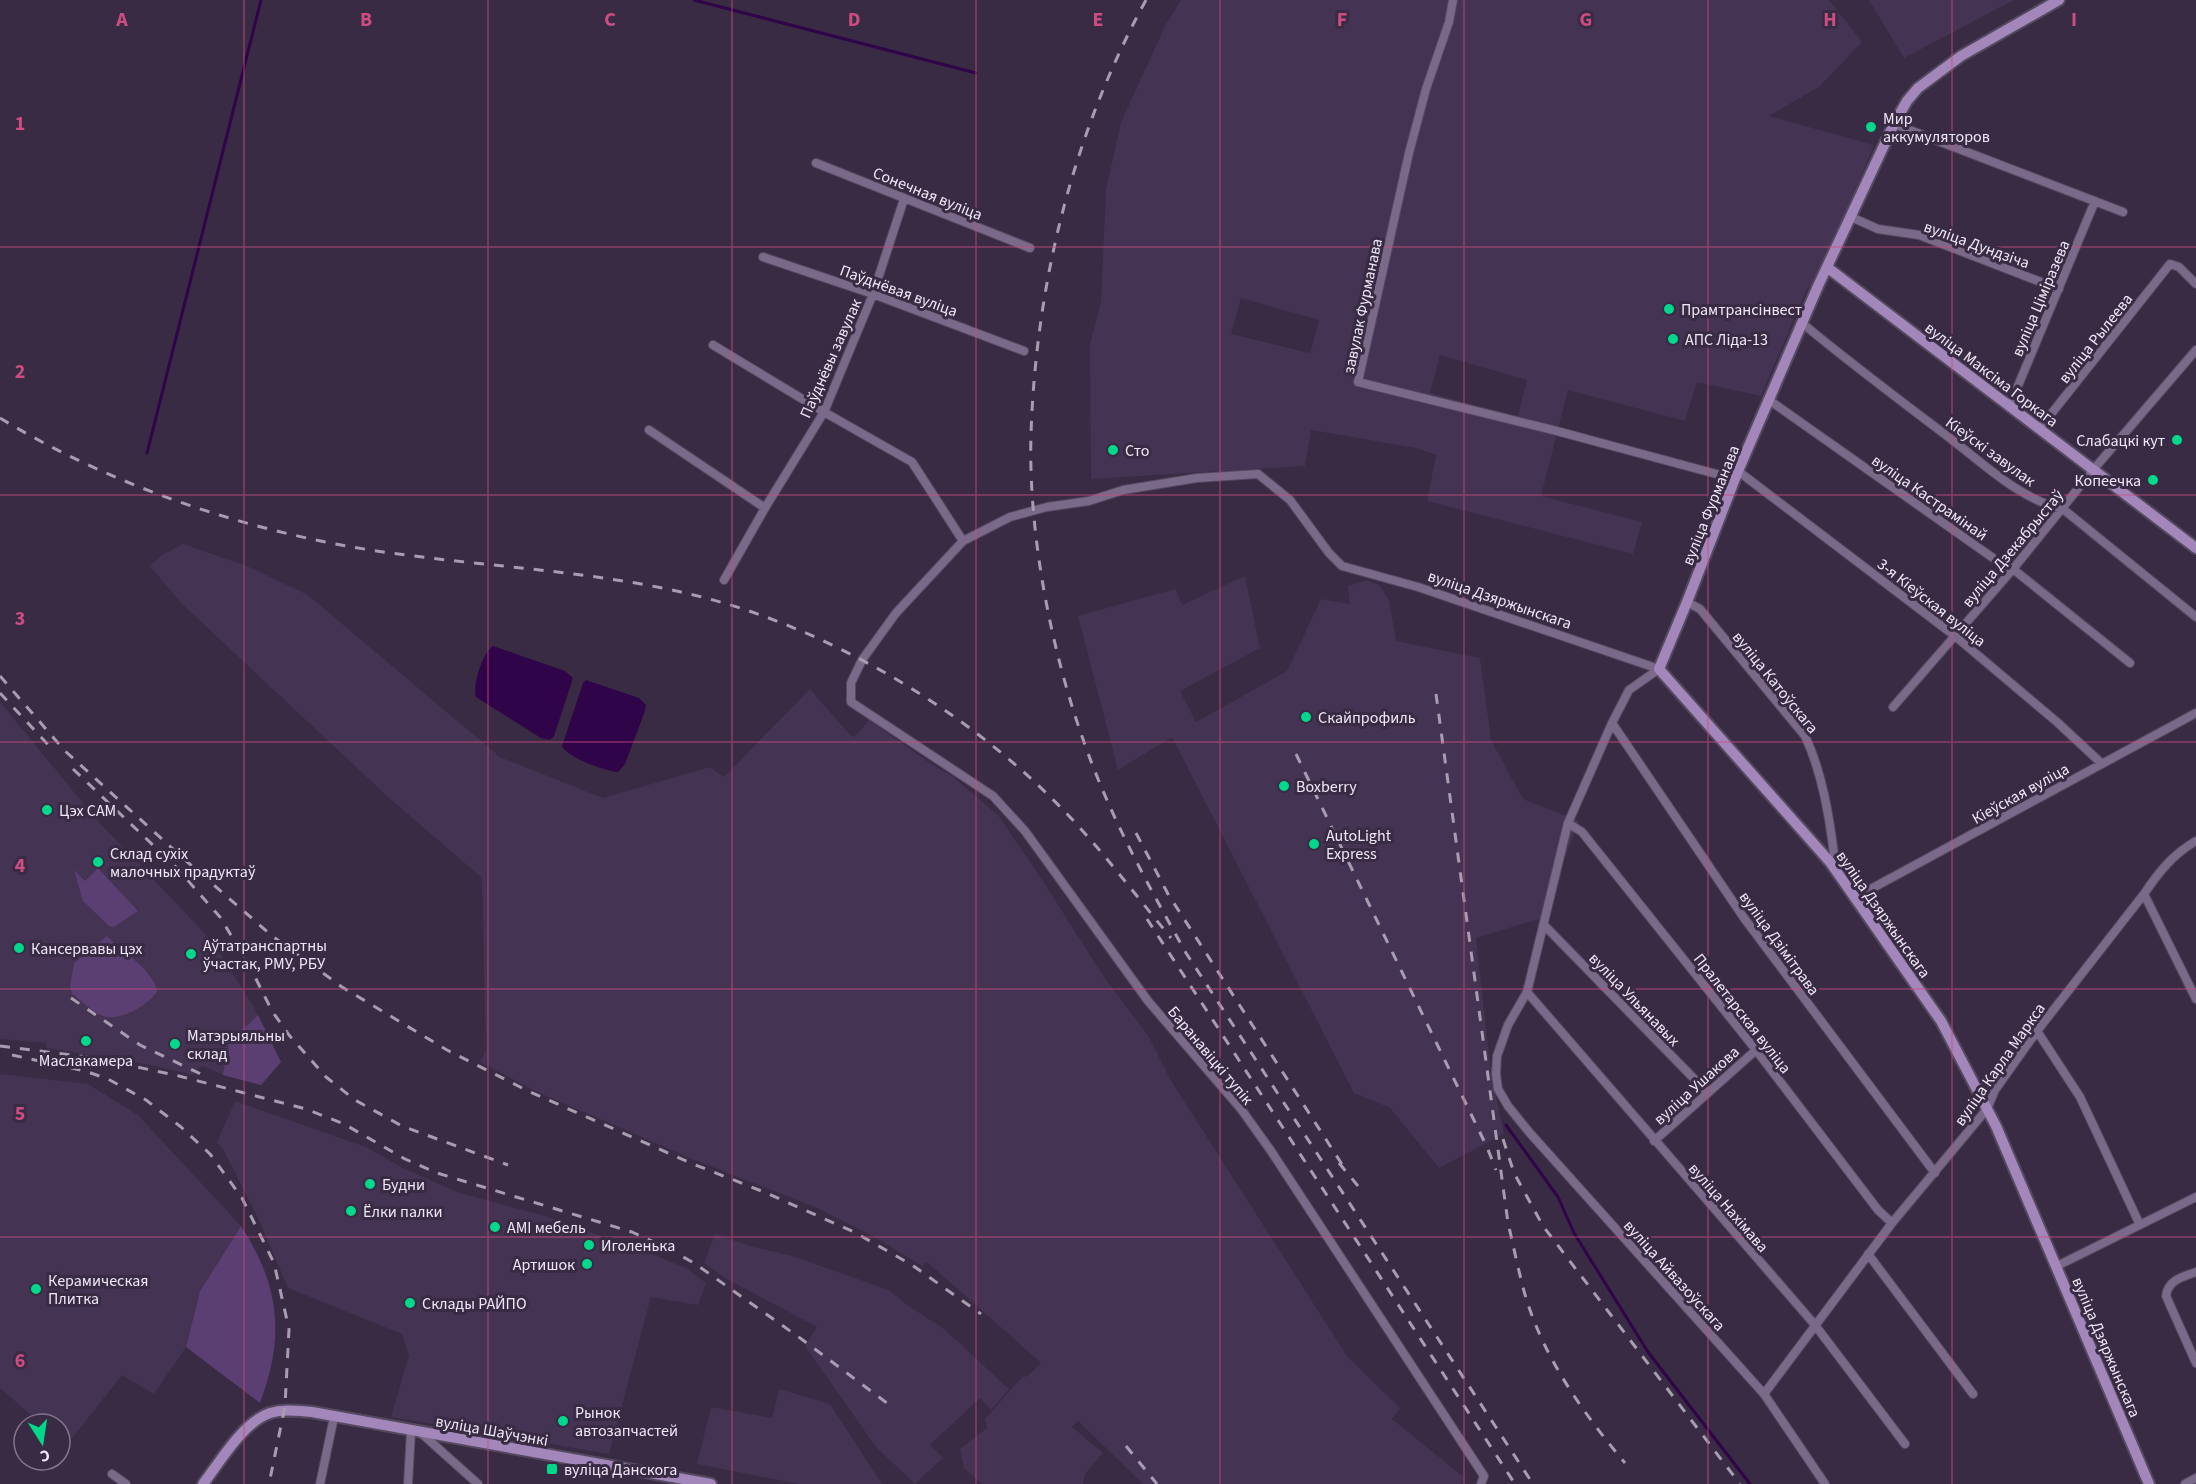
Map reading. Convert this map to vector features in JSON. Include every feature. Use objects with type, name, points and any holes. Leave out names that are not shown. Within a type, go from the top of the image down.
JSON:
[{"type":"street","name":"завулак Фурманава","points":[[1453,0],[1449,22],[1426,89],[1409,153],[1358,382],[1736,475]]},
{"type":"street","name":"вуліца Фурманава","points":[[1659,669],[1736,475],[1802,323],[1894,123],[1907,101],[1918,88],[1961,56],[2059,0]]},
{"type":"street","points":[[1894,123],[2123,212]]},
{"type":"street","name":"Сонечная вуліца","points":[[816,163],[1030,248]]},
{"type":"street","name":"Паўднёвы завулак","points":[[724,580],[765,507],[824,412],[873,294],[904,199]]},
{"type":"street","name":"вуліца Ціміразева","points":[[2010,405],[2095,201]]},
{"type":"street","name":"вуліца Дундзіча","points":[[1851,217],[1878,229],[1918,235],[2059,289]]},
{"type":"street","name":"Паўднёвая вуліца","points":[[763,257],[873,294],[1024,351]]},
{"type":"street","name":"вуліца Рылеева","points":[[2040,428],[2170,264],[2179,267],[2196,284]]},
{"type":"street","name":"вуліца Максіма Горкага","points":[[1827,268],[2196,548]]},
{"type":"street","name":"Кіеўскі завулак","points":[[1802,323],[2009,483],[2049,506],[2063,509],[2196,617]]},
{"type":"street","points":[[714,345],[912,462],[963,541]]},
{"type":"street","name":"вуліца Дзекабрыстаў","points":[[1893,706],[2013,569],[2093,470],[2196,350]]},
{"type":"street","name":"вуліца Кастрамінай","points":[[1769,400],[2003,565],[2013,569],[2130,663]]},
{"type":"street","points":[[649,430],[765,507]]},
{"type":"street","name":"вуліца Дзяржынскага","points":[[963,541],[1010,517],[1047,507],[1089,501],[1123,490],[1186,480],[1258,474],[1290,500],[1329,553],[1342,566],[1418,587],[1659,669],[1830,862],[1941,1021],[1987,1109],[2057,1266],[2149,1484]]},
{"type":"street","name":"3-я Кіеўская вуліца","points":[[1736,475],[1955,636],[2057,722],[2101,763]]},
{"type":"street","name":"Баранавіцкі тупік","points":[[963,541],[896,613],[862,660],[851,683],[851,702],[993,796],[1025,831],[1148,1001],[1241,1109],[1484,1476],[1481,1484]]},
{"type":"street","name":"вуліца Катоўскага","points":[[1687,602],[1700,609],[1805,736],[1813,752],[1820,776],[1834,854],[1830,862]]},
{"type":"street","points":[[1527,992],[1568,823],[1629,690],[1659,669]]},
{"type":"street","name":"Кіеўская вуліца","points":[[1856,897],[2196,713]]},
{"type":"street","name":"вуліца Дзімітрава","points":[[1612,723],[1744,918],[1935,1173]]},
{"type":"street","name":"Пралетарская вуліца","points":[[1568,823],[1581,832],[1756,1050],[1878,1210],[1892,1223]]},
{"type":"street","points":[[2194,842],[2196,853]]},
{"type":"street","name":"вуліца Карла Маркса","points":[[1764,1394],[1892,1223],[1987,1109],[1995,1090],[2037,1031],[2157,875],[2174,856],[2194,842]]},
{"type":"street","points":[[2144,894],[2196,999]]},
{"type":"street","name":"вуліца Ульянавых","points":[[1544,925],[1708,1093]]},
{"type":"street","name":"вуліца Айвазоўскага","points":[[1527,992],[1508,1024],[1497,1056],[1498,1089],[1508,1106],[1764,1394],[1825,1484]]},
{"type":"street","name":"вуліца Нахімава","points":[[1527,992],[1815,1325],[1905,1444]]},
{"type":"street","points":[[2037,1031],[2080,1098],[2140,1225]]},
{"type":"street","name":"вуліца Ушакова","points":[[1654,1141],[1756,1050]]},
{"type":"street","points":[[2057,1266],[2196,1197]]},
{"type":"street","points":[[1868,1254],[1973,1394]]},
{"type":"street","points":[[2195,1360],[2166,1296],[2167,1287],[2173,1281],[2196,1272]]},
{"type":"street","name":"вуліца Шаўчэнкі","points":[[203,1484],[240,1435],[268,1414],[283,1411],[312,1412],[711,1484]]},
{"type":"street","points":[[320,1484],[334,1417]]},
{"type":"street","points":[[408,1484],[416,1432]]},
{"type":"street","points":[[416,1432],[478,1484]]},
{"type":"street","points":[[112,1474],[126,1484]]},
{"type":"street","points":[[2185,1484],[2196,1478]]},
{"type":"shaded area","points":[[1181,0],[1829,0],[1862,42],[1819,87],[1769,116],[1874,145],[1821,273],[1807,289],[1761,396],[1697,382],[1685,421],[1568,390],[1541,496],[1642,522],[1633,554],[1427,501],[1436,455],[1416,448],[1311,430],[1305,466],[1091,479],[1090,344],[1101,302],[1106,189],[1121,122],[1166,24]],"holes":[[[1241,298],[1319,320],[1310,353],[1231,334]],[[1440,355],[1527,380],[1518,416],[1430,393]]]},
{"type":"shaded area","points":[[1869,0],[2014,0],[1904,58]]},
{"type":"shaded area","points":[[183,544],[247,566],[308,595],[500,757],[603,798],[710,767],[724,777],[810,689],[850,735],[855,737],[869,720],[952,776],[998,815],[1104,977],[1149,1037],[1170,1079],[1347,1356],[1400,1408],[1392,1419],[1465,1478],[1461,1484],[1143,1484],[1078,1421],[1072,1427],[1103,1453],[1085,1474],[1083,1484],[982,1484],[964,1468],[960,1449],[987,1428],[985,1419],[1022,1377],[1028,1376],[1041,1363],[927,1262],[922,1266],[876,1238],[817,1208],[690,1158],[535,1091],[480,1062],[486,1050],[482,878],[387,796],[181,603],[150,566],[162,555]]},
{"type":"shaded area","points":[[1245,576],[1260,648],[1180,691],[1196,722],[1287,671],[1321,599],[1350,604],[1348,586],[1367,580],[1379,585],[1389,600],[1396,641],[1480,658],[1491,740],[1523,799],[1579,821],[1542,918],[1476,938],[1491,1073],[1504,1134],[1439,1168],[1390,1108],[1354,1093],[1172,737],[1118,770],[1078,616],[1175,589],[1182,605]]},
{"type":"shaded area","points":[[493,646],[565,671],[573,678],[554,736],[550,740],[541,738],[476,697],[479,670],[489,649]]},
{"type":"shaded area","points":[[586,680],[639,698],[646,705],[625,764],[618,772],[579,759],[562,746]]},
{"type":"shaded area","points":[[0,702],[97,820],[213,942],[253,1006],[281,1062],[261,1085],[223,1075],[203,1066],[194,1071],[193,1075],[150,1065],[46,1048],[46,1043],[0,1039]]},
{"type":"shaded area","points":[[98,868],[138,911],[114,927],[109,926],[83,901],[74,870],[85,881]]},
{"type":"shaded area","points":[[107,936],[145,970],[151,977],[157,992],[133,1011],[117,1017],[99,1014],[72,994],[70,986],[74,963]]},
{"type":"shaded area","points":[[258,1015],[281,1062],[261,1085],[223,1075],[229,1043]]},
{"type":"shaded area","points":[[0,1074],[88,1084],[138,1115],[241,1226],[200,1291],[186,1347],[154,1394],[122,1375],[72,1438],[72,1412],[27,1412],[0,1388]]},
{"type":"shaded area","points":[[235,1101],[366,1147],[401,1167],[457,1192],[545,1216],[647,1252],[686,1268],[706,1283],[698,1305],[651,1297],[609,1454],[391,1417],[409,1355],[402,1334],[288,1288],[258,1218],[224,1151],[217,1142]]},
{"type":"shaded area","points":[[241,1226],[264,1270],[271,1291],[274,1312],[273,1356],[260,1403],[186,1347],[200,1291]]},
{"type":"shaded area","points":[[715,1234],[750,1246],[792,1256],[889,1290],[944,1329],[1009,1389],[991,1410],[980,1398],[930,1445],[943,1458],[915,1484],[876,1447],[805,1346],[817,1327],[723,1277],[724,1274],[722,1276],[704,1263]]},
{"type":"shaded area","points":[[779,1389],[830,1404],[882,1484],[799,1484],[697,1464],[711,1407],[772,1418]]},
{"type":"waterway","points":[[147,453],[261,0]]},
{"type":"waterway","points":[[694,0],[976,73]]},
{"type":"waterway","points":[[1506,1125],[1558,1197],[1574,1233],[1648,1352],[1750,1484]]},
{"type":"railway","points":[[1146,0],[1120,51],[1079,156],[1050,265],[1041,321],[1034,377],[1031,434],[1033,511],[1044,591],[1062,671],[1085,745],[1106,799],[1144,877],[1186,953],[1533,1484]]},
{"type":"railway","points":[[0,418],[95,468],[196,508],[248,523],[301,537],[354,547],[588,576],[678,591],[766,617],[808,634],[889,675],[928,699],[1003,754],[1037,784],[1082,830],[1171,938]]},
{"type":"railway","points":[[0,676],[65,751],[271,935],[342,987],[447,1050],[528,1091],[854,1232],[912,1265],[981,1314]]},
{"type":"railway","points":[[0,693],[53,750]]},
{"type":"railway","points":[[1436,694],[1508,1223],[1521,1280],[1534,1321],[1555,1365],[1581,1406],[1625,1463]]},
{"type":"railway","points":[[1296,754],[1487,1147],[1496,1170]]},
{"type":"railway","points":[[73,769],[176,867],[220,917],[249,965],[272,1011],[289,1035],[326,1077],[355,1100],[402,1126],[508,1165]]},
{"type":"railway","points":[[1136,833],[1168,894],[1345,1169]]},
{"type":"railway","points":[[1147,919],[1515,1484]]},
{"type":"railway","points":[[71,998],[140,1045],[205,1076]]},
{"type":"railway","points":[[0,1046],[95,1058],[179,1076],[306,1109],[344,1124],[405,1159],[437,1173],[632,1232],[694,1263],[891,1406]]},
{"type":"railway","points":[[12,1055],[85,1071],[108,1079],[146,1100],[181,1127],[210,1154],[242,1198],[274,1263],[289,1329],[285,1406],[269,1484]]},
{"type":"railway","points":[[1503,1139],[1514,1173],[1543,1226],[1740,1484]]},
{"type":"railway","points":[[1339,1163],[1358,1186]]},
{"type":"railway","points":[[1126,1446],[1157,1484]]},
{"type":"place","name":"Мир аккумуляторов","points":[[1871,127]]},
{"type":"place","name":"Прамтрансінвест","points":[[1669,309]]},
{"type":"place","name":"АПС Ліда-13","points":[[1673,339]]},
{"type":"place","name":"Слабацкі кут","points":[[2177,440]]},
{"type":"place","name":"Сто","points":[[1113,450]]},
{"type":"place","name":"Копеечка","points":[[2153,480]]},
{"type":"place","name":"Скайпрофиль","points":[[1306,717]]},
{"type":"place","name":"Boxberry","points":[[1284,786]]},
{"type":"place","name":"Цэх САМ","points":[[47,810]]},
{"type":"place","name":"AutoLight Express","points":[[1314,844]]},
{"type":"place","name":"Склад сухіх малочных прадуктаў","points":[[98,862]]},
{"type":"place","name":"Кансервавы цэх","points":[[19,948]]},
{"type":"place","name":"Аўтатранспартны ўчастак, РМУ, РБУ","points":[[191,954]]},
{"type":"place","name":"Маслакамера","points":[[86,1041]]},
{"type":"place","name":"Матэрыяльны склад","points":[[175,1044]]},
{"type":"place","name":"Будни","points":[[370,1184]]},
{"type":"place","name":"Ёлки палки","points":[[351,1211]]},
{"type":"place","name":"AMI мебель","points":[[495,1227]]},
{"type":"place","name":"Иголенька","points":[[589,1245]]},
{"type":"place","name":"Артишок","points":[[587,1264]]},
{"type":"place","name":"Керамическая Плитка","points":[[36,1289]]},
{"type":"place","name":"Склады РАЙПО","points":[[410,1303]]},
{"type":"place","name":"Рынок автозапчастей","points":[[563,1421]]},
{"type":"place","name":"вуліца Данскога","points":[[552,1469]]}]
